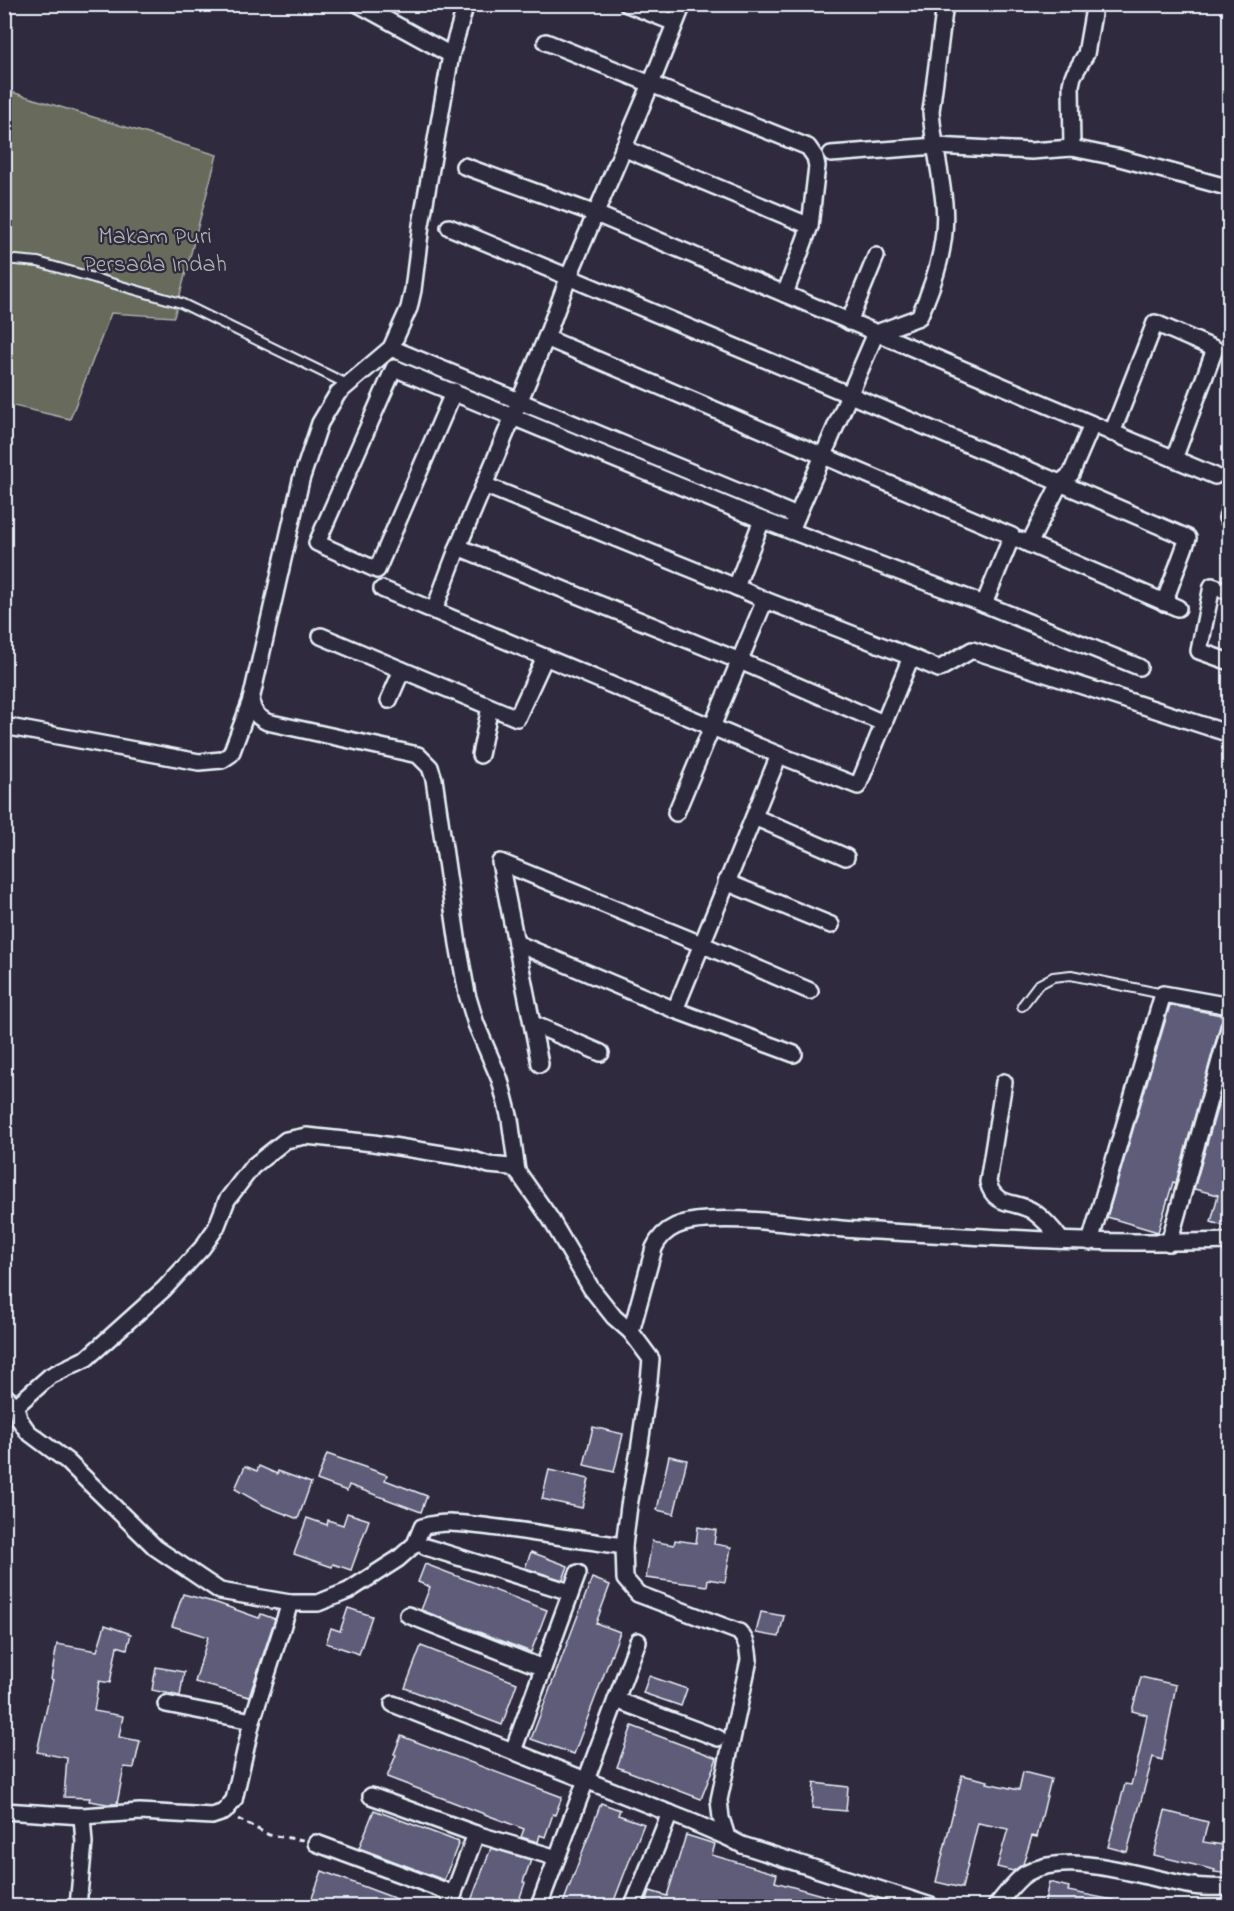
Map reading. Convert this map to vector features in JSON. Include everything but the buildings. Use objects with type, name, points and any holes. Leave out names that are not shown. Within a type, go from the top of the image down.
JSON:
[{"type":"street","points":[[358,4],[451,55]]},
{"type":"street","points":[[4,726],[199,762],[222,760],[231,754],[251,700],[310,449],[330,403],[347,384],[391,348],[409,308],[451,55],[466,4]]},
{"type":"street","points":[[627,4],[675,22]]},
{"type":"street","points":[[434,611],[458,547],[546,338],[569,276],[651,84],[682,4]]},
{"type":"street","points":[[791,531],[876,333],[919,317],[939,264],[944,206],[931,111],[945,4]]},
{"type":"street","points":[[1072,148],[1071,85],[1073,76],[1086,54],[1093,14]]},
{"type":"street","points":[[546,42],[808,147],[815,157],[817,166],[810,226],[785,294]]},
{"type":"street","points":[[831,154],[936,146],[1031,151],[1072,148],[1116,157],[1230,188]]},
{"type":"street","points":[[623,148],[810,226]]},
{"type":"street","points":[[464,166],[596,214],[1215,476]]},
{"type":"street","points":[[449,227],[1188,538],[1171,605],[546,338]]},
{"type":"street","points":[[849,322],[876,256]]},
{"type":"street","points":[[1112,433],[1155,323],[1215,349],[1174,459]]},
{"type":"street","points":[[391,348],[797,516]]},
{"type":"street","points":[[454,391],[377,570],[317,543],[394,368],[454,391],[762,520],[984,604],[1139,667]]},
{"type":"street","points":[[1029,544],[1060,483],[1071,474],[1092,425]]},
{"type":"street","points":[[484,485],[939,669],[972,650],[1230,734]]},
{"type":"street","points":[[1230,508],[1227,518],[1230,519]]},
{"type":"street","points":[[736,587],[762,520]]},
{"type":"street","points":[[984,604],[1012,536]]},
{"type":"street","points":[[458,547],[740,661],[883,723]]},
{"type":"street","points":[[1230,592],[1212,586],[1199,651],[1230,662]]},
{"type":"street","points":[[382,589],[779,756],[858,786],[910,657]]},
{"type":"street","points":[[676,813],[765,600]]},
{"type":"street","points":[[321,636],[517,718],[545,657]]},
{"type":"street","points":[[389,700],[402,670]]},
{"type":"street","points":[[251,700],[253,712],[267,722],[418,755],[430,767],[434,779],[467,994],[482,1040],[500,1080],[510,1119],[517,1171]]},
{"type":"street","points":[[480,755],[490,707]]},
{"type":"street","points":[[675,1010],[779,756]]},
{"type":"street","points":[[754,817],[846,857]]},
{"type":"street","points":[[540,1064],[500,862],[810,991]]},
{"type":"street","points":[[726,882],[831,925]]},
{"type":"street","points":[[516,943],[675,1010],[794,1054]]},
{"type":"street","points":[[1090,1242],[1163,994],[1230,1006]]},
{"type":"street","points":[[533,1024],[602,1053]]},
{"type":"street","points":[[1169,1243],[1230,1025]]},
{"type":"street","points":[[1004,1082],[988,1182],[990,1191],[998,1198],[1032,1210],[1048,1223],[1061,1240]]},
{"type":"street","points":[[16,1406],[50,1377],[87,1358],[164,1289],[202,1248],[216,1228],[227,1200],[252,1167],[286,1140],[306,1136],[373,1143],[468,1158],[489,1166],[510,1167],[517,1171],[550,1218],[591,1288],[614,1317],[631,1332],[651,1359],[624,1546],[625,1579],[638,1594],[739,1632],[746,1640],[749,1660],[718,1800],[727,1837]]},
{"type":"street","points":[[631,1332],[659,1237],[668,1229],[686,1223],[706,1220],[771,1222],[854,1230],[1090,1242],[1230,1241]]},
{"type":"street","points":[[4,1395],[16,1406],[20,1419],[28,1432],[67,1461],[156,1548],[220,1591],[290,1603],[318,1603],[348,1591],[403,1555],[415,1544],[422,1527],[438,1522],[531,1531],[624,1546]]},
{"type":"street","points":[[426,1547],[570,1592]]},
{"type":"street","points":[[513,1751],[578,1573]]},
{"type":"street","points":[[4,1811],[81,1816],[140,1812],[212,1816],[224,1812],[234,1800],[252,1720],[290,1603]]},
{"type":"street","points":[[408,1615],[543,1668]]},
{"type":"street","points":[[539,1906],[638,1641]]},
{"type":"street","points":[[616,1700],[718,1738]]},
{"type":"street","points":[[166,1704],[252,1720]]},
{"type":"street","points":[[393,1704],[670,1813],[742,1845],[931,1906]]},
{"type":"street","points":[[371,1796],[476,1834],[557,1858]]},
{"type":"street","points":[[633,1906],[670,1813]]},
{"type":"street","points":[[78,1906],[84,1843],[81,1816]]},
{"type":"street","points":[[316,1843],[451,1900],[476,1834]]},
{"type":"street","points":[[996,1906],[1019,1879],[1028,1873],[1062,1864],[1089,1865],[1195,1886],[1230,1887]]},
{"type":"lane","points":[[4,259],[38,262],[181,303],[347,384]]},
{"type":"lane","points":[[1022,1006],[1038,985],[1053,977],[1071,975],[1163,994]]},
{"type":"path","points":[[224,1812],[269,1835],[316,1843]]},
{"type":"green space","name":"Makam Puri Persada Indah","points":[[5,90],[217,155],[174,317],[111,313],[70,419],[5,404]]}]
